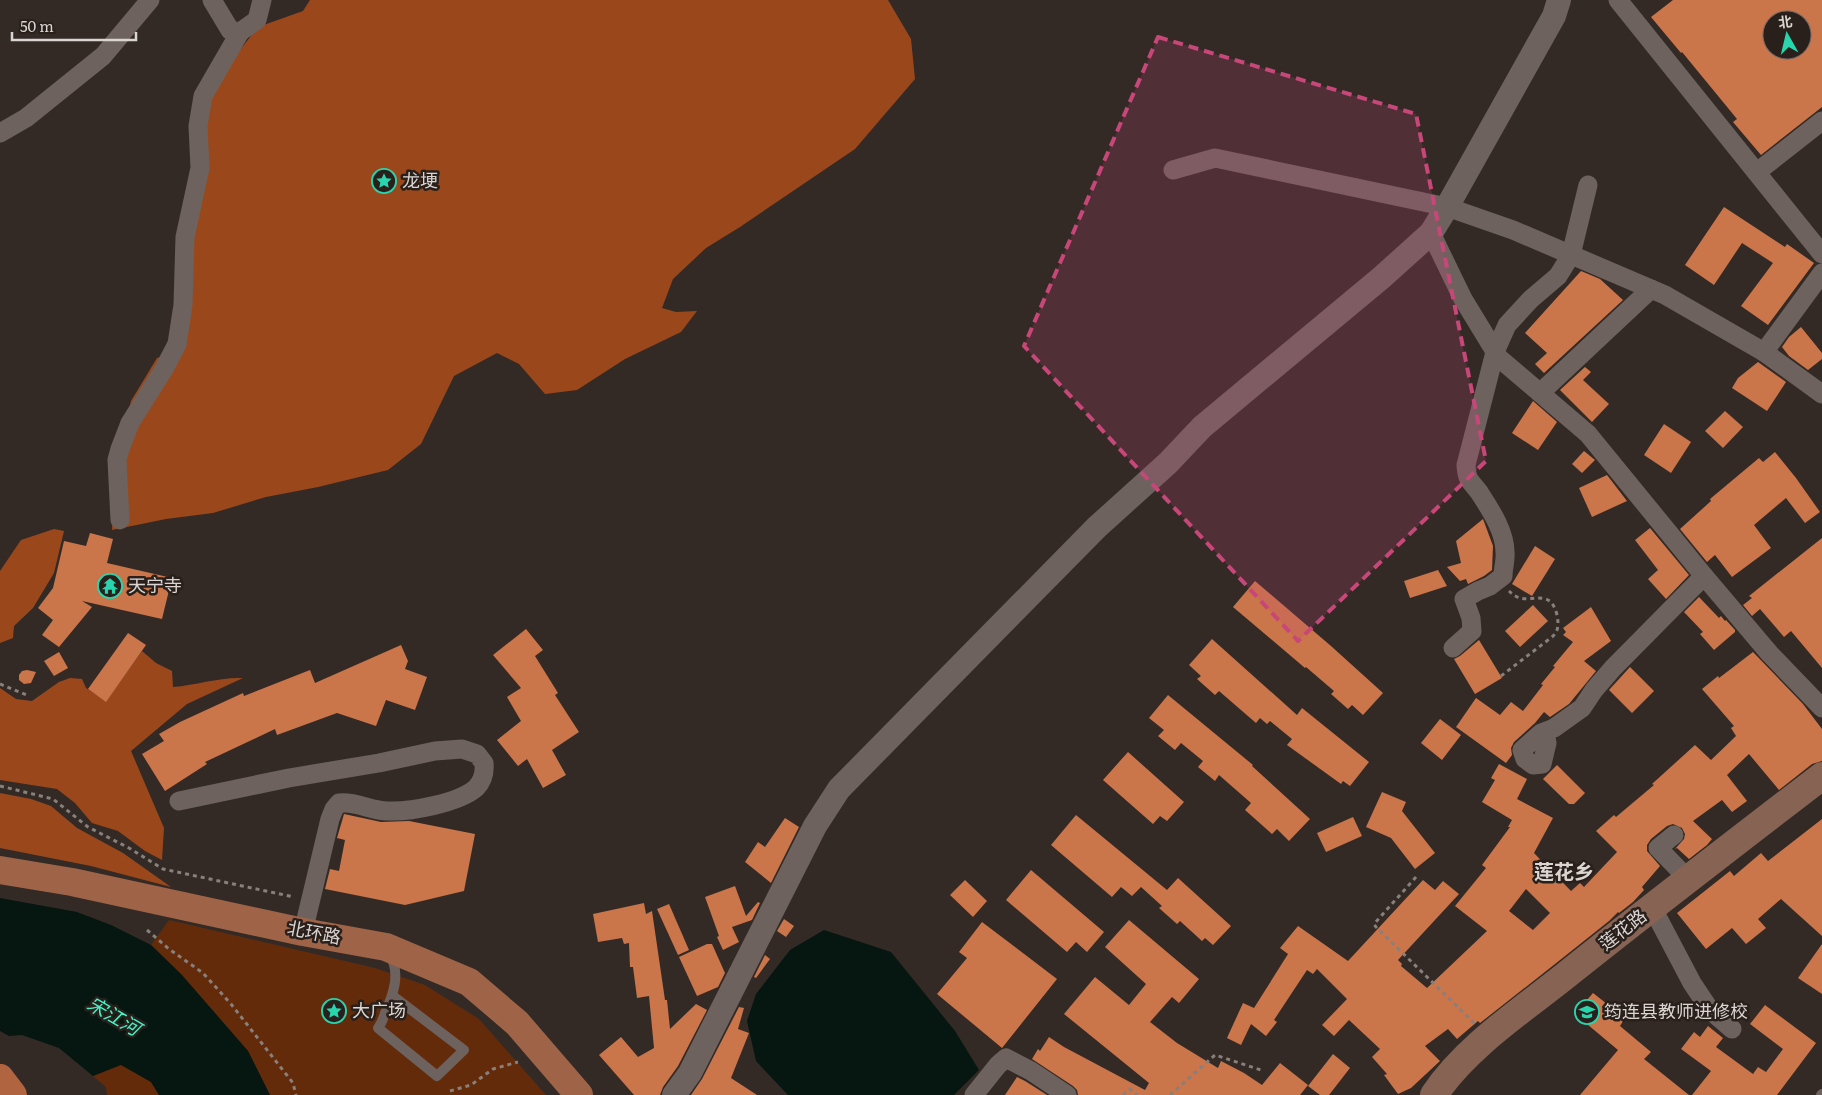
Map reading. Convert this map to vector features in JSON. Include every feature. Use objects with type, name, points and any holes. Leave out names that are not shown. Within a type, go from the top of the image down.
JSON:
[{"type":"highway","points":[[0,1078],[13,1095]]},
{"type":"main road","name":"莲花路","points":[[1434,1095],[1465,1058],[1486,1040],[1652,907],[1822,776]]},
{"type":"main road","name":"北环路","points":[[0,870],[72,882],[304,932],[386,947],[469,982],[517,1023],[579,1095]]},
{"type":"street","points":[[0,133],[26,118],[103,56],[150,0]]},
{"type":"street","points":[[212,0],[230,30],[240,32]]},
{"type":"street","points":[[120,520],[117,460],[120,449],[130,423],[164,369],[177,344],[183,305],[185,237],[200,168],[198,126],[203,96],[240,32],[257,20],[262,0]]},
{"type":"street","points":[[674,1095],[690,1073],[815,826],[839,788],[1097,527],[1168,463],[1202,427],[1366,291],[1431,233],[1554,16],[1559,0]]},
{"type":"street","points":[[1618,0],[1822,254]]},
{"type":"street","points":[[1757,172],[1822,121]]},
{"type":"street","points":[[1173,170],[1215,158],[1447,207],[1513,230],[1665,295],[1764,352],[1822,394]]},
{"type":"street","points":[[1453,648],[1472,631],[1472,618],[1464,599],[1490,586],[1503,576],[1506,553],[1503,538],[1491,512],[1467,478],[1466,465],[1495,352],[1507,325],[1531,299],[1558,276],[1571,255],[1588,184]]},
{"type":"street","points":[[1431,233],[1463,299],[1499,358],[1588,434],[1770,654],[1822,708]]},
{"type":"street","points":[[1764,352],[1822,273]]},
{"type":"street","points":[[1540,393],[1651,289]]},
{"type":"street","points":[[1545,732],[1568,720],[1582,708],[1594,690],[1613,668],[1704,576]]},
{"type":"street","points":[[179,801],[288,778],[378,763],[435,751],[462,749],[477,754],[484,763],[483,779],[476,787],[453,800],[394,811],[370,809],[347,802],[339,803],[330,819],[304,932]]},
{"type":"street","points":[[1674,835],[1658,848],[1688,879]]},
{"type":"street","points":[[1652,907],[1692,984],[1710,1010],[1732,1029]]},
{"type":"street","points":[[974,1095],[1006,1058],[1031,1071],[1068,1095]]},
{"type":"lane","points":[[386,947],[394,962],[393,996],[378,1028],[437,1076],[464,1050],[393,996]]},
{"type":"path","points":[[1498,580],[1513,595],[1528,600],[1546,599],[1549,601],[1558,619],[1557,629],[1552,637],[1501,676]]},
{"type":"path","points":[[0,684],[29,696]]},
{"type":"path","points":[[0,786],[53,799],[88,827],[129,848],[163,869],[311,900]]},
{"type":"path","points":[[1416,877],[1374,924],[1475,1023],[1486,1040]]},
{"type":"path","points":[[147,930],[169,949],[203,973],[214,985],[294,1083],[296,1095]]},
{"type":"path","points":[[1170,1095],[1214,1055],[1261,1070]]},
{"type":"path","points":[[450,1091],[471,1085],[493,1069],[518,1062]]},
{"type":"path","points":[[1123,1095],[1130,1089],[1137,1095]]},
{"type":"highlighted area","points":[[1158,37],[1416,114],[1486,461],[1298,641],[1024,346]]},
{"type":"shaded area","points":[[310,0],[888,0],[911,39],[915,79],[855,149],[706,248],[673,279],[662,308],[676,312],[697,311],[681,332],[625,359],[577,390],[545,394],[519,364],[497,353],[454,376],[421,444],[388,470],[266,497],[213,513],[166,519],[112,530],[114,470],[131,401],[157,358],[161,357],[182,312],[205,108],[240,50],[258,27],[303,11]]},
{"type":"shaded area","points":[[54,529],[64,531],[54,573],[33,608],[14,626],[13,638],[0,643],[0,571],[21,540]]},
{"type":"shaded area","points":[[142,651],[156,663],[172,671],[173,687],[243,678],[187,704],[131,751],[164,828],[162,860],[145,851],[118,831],[92,823],[75,803],[57,789],[0,780],[0,688],[16,699],[32,701],[59,682],[70,678],[82,679],[86,688],[106,701]]},
{"type":"shaded area","points":[[0,793],[31,799],[51,806],[77,828],[123,853],[171,887],[91,866],[0,848]]},
{"type":"shaded area","name":"大广场","points":[[169,920],[375,968],[425,985],[479,1019],[546,1095],[270,1095],[248,1051],[181,974],[151,945]]},
{"type":"shaded area","points":[[121,1064],[151,1082],[159,1095],[107,1095],[106,1087],[93,1076]]},
{"type":"water","name":"宋江河","points":[[0,898],[77,912],[111,925],[151,945],[181,974],[248,1051],[270,1095],[159,1095],[151,1082],[121,1065],[93,1076],[59,1048],[22,1035],[9,1036],[0,1031]]},
{"type":"water","points":[[824,930],[891,952],[955,1031],[979,1070],[954,1095],[788,1095],[756,1061],[747,1021],[756,994],[790,950]]},
{"type":"building","points":[[1673,0],[1822,0],[1822,107],[1761,155],[1733,122],[1737,119],[1651,17]]},
{"type":"building","points":[[1724,207],[1785,247],[1787,244],[1814,263],[1768,325],[1741,306],[1773,263],[1742,243],[1714,285],[1685,265]]},
{"type":"building","points":[[1581,271],[1600,279],[1623,300],[1544,373],[1535,364],[1547,353],[1525,333]]},
{"type":"building","points":[[1801,327],[1822,353],[1822,359],[1808,370],[1789,356],[1782,347],[1789,337]]},
{"type":"building","points":[[1758,362],[1786,382],[1767,411],[1732,388],[1738,378]]},
{"type":"building","points":[[1585,367],[1591,372],[1583,380],[1609,404],[1592,422],[1560,390]]},
{"type":"building","points":[[1533,401],[1557,422],[1538,450],[1512,433]]},
{"type":"building","points":[[1725,411],[1743,427],[1723,448],[1705,431]]},
{"type":"building","points":[[1664,424],[1691,442],[1671,473],[1644,455]]},
{"type":"building","points":[[1584,451],[1595,460],[1582,473],[1572,464]]},
{"type":"building","points":[[1775,452],[1820,512],[1805,523],[1786,498],[1754,525],[1771,548],[1732,577],[1715,555],[1707,562],[1680,529],[1711,501],[1710,499],[1759,458],[1763,462]]},
{"type":"building","points":[[1607,475],[1627,501],[1592,517],[1579,488]]},
{"type":"building","points":[[1483,519],[1493,546],[1492,570],[1468,584],[1466,579],[1460,581],[1447,567],[1461,563],[1456,541]]},
{"type":"building","points":[[1650,528],[1689,575],[1666,599],[1648,579],[1658,570],[1635,540]]},
{"type":"building","points":[[90,533],[113,539],[107,563],[172,578],[162,619],[82,601],[92,607],[59,647],[42,635],[53,620],[38,608],[53,588],[64,541],[86,546]]},
{"type":"building","points":[[1822,538],[1822,668],[1791,631],[1784,637],[1760,609],[1752,616],[1743,605],[1752,598],[1749,596]]},
{"type":"building","points":[[1535,546],[1555,559],[1532,596],[1512,584]]},
{"type":"building","points":[[1438,570],[1447,586],[1410,598],[1404,581]]},
{"type":"building","points":[[1255,581],[1383,693],[1363,715],[1352,705],[1348,709],[1331,694],[1334,691],[1233,607]]},
{"type":"building","points":[[1699,597],[1719,618],[1721,616],[1735,630],[1714,650],[1700,634],[1703,632],[1684,612]]},
{"type":"building","points":[[1533,605],[1548,621],[1520,647],[1505,631]]},
{"type":"building","points":[[1591,607],[1611,641],[1584,661],[1596,671],[1569,704],[1550,717],[1544,712],[1514,742],[1511,748],[1512,755],[1506,763],[1456,727],[1476,698],[1500,715],[1511,702],[1523,711],[1555,667],[1553,666],[1573,642],[1563,635],[1566,632],[1563,628]]},
{"type":"building","points":[[526,629],[543,650],[535,656],[558,693],[555,695],[579,732],[552,750],[566,775],[543,788],[527,759],[518,766],[497,740],[521,721],[507,697],[521,688],[493,655]]},
{"type":"building","points":[[128,633],[146,645],[106,702],[88,689]]},
{"type":"building","points":[[1212,639],[1297,715],[1302,708],[1369,762],[1350,786],[1343,781],[1341,784],[1287,745],[1292,739],[1270,721],[1267,724],[1260,718],[1256,723],[1219,691],[1215,695],[1197,679],[1201,676],[1189,665]]},
{"type":"building","points":[[1479,640],[1502,678],[1475,694],[1454,659]]},
{"type":"building","points":[[401,645],[408,661],[405,669],[427,677],[415,710],[386,700],[376,726],[337,713],[277,735],[275,729],[205,762],[207,764],[165,791],[142,754],[164,741],[159,734],[180,722],[243,693],[244,696],[310,670],[315,683]]},
{"type":"building","points":[[59,652],[68,668],[54,676],[44,661]]},
{"type":"building","points":[[1753,652],[1803,704],[1822,729],[1822,761],[1812,764],[1779,790],[1749,754],[1727,775],[1747,801],[1732,812],[1722,800],[1693,821],[1712,839],[1707,845],[1689,859],[1677,848],[1675,849],[1684,839],[1685,834],[1682,828],[1673,824],[1667,826],[1651,839],[1647,845],[1647,851],[1660,866],[1642,887],[1644,890],[1633,902],[1480,1023],[1478,1021],[1457,1039],[1448,1029],[1425,1046],[1440,1061],[1411,1088],[1398,1094],[1384,1075],[1387,1074],[1372,1057],[1380,1049],[1349,1020],[1334,1036],[1322,1025],[1347,999],[1317,969],[1313,974],[1307,970],[1274,1020],[1277,1022],[1266,1036],[1251,1024],[1241,1045],[1227,1038],[1243,1003],[1254,1008],[1288,954],[1280,948],[1298,926],[1348,961],[1423,880],[1435,890],[1443,881],[1459,894],[1398,960],[1402,964],[1401,966],[1427,988],[1487,931],[1455,906],[1486,868],[1482,865],[1510,827],[1508,827],[1512,820],[1482,802],[1495,780],[1491,778],[1499,764],[1527,779],[1517,799],[1553,818],[1534,853],[1571,891],[1580,883],[1584,887],[1617,852],[1596,831],[1654,785],[1652,784],[1695,745],[1711,760],[1736,736],[1731,728],[1734,726],[1702,689],[1718,676],[1719,678]],"holes":[[[1526,889],[1550,913],[1533,930],[1509,911]]]},
{"type":"building","points":[[1630,667],[1654,691],[1632,713],[1609,690]]},
{"type":"building","points":[[22,671],[36,672],[31,683],[24,684],[19,680],[19,675]]},
{"type":"building","points":[[1168,695],[1253,765],[1310,819],[1289,841],[1277,829],[1272,834],[1245,810],[1251,803],[1219,775],[1215,781],[1198,767],[1203,761],[1181,743],[1175,750],[1158,736],[1164,730],[1149,718]]},
{"type":"building","points":[[1440,719],[1461,735],[1442,760],[1421,743]]},
{"type":"building","points":[[1128,752],[1184,802],[1167,821],[1160,816],[1153,824],[1103,780]]},
{"type":"building","points":[[1557,765],[1585,793],[1574,804],[1569,804],[1543,779]]},
{"type":"building","points":[[1382,792],[1406,802],[1402,811],[1435,853],[1415,869],[1391,838],[1366,827]]},
{"type":"building","points":[[344,814],[381,822],[409,821],[475,834],[464,891],[405,905],[325,889],[330,869],[339,871],[345,840],[337,838]]},
{"type":"building","points":[[1076,815],[1167,890],[1178,878],[1231,926],[1213,945],[1205,938],[1202,941],[1180,921],[1177,924],[1159,908],[1162,906],[1141,887],[1132,896],[1121,887],[1112,897],[1051,845]]},
{"type":"building","points":[[1353,817],[1362,836],[1326,852],[1317,833]]},
{"type":"building","points":[[785,818],[799,827],[771,883],[745,862],[758,842],[765,847]]},
{"type":"building","points":[[1822,819],[1822,936],[1781,899],[1758,919],[1766,928],[1746,944],[1732,928],[1706,949],[1677,913],[1730,871],[1734,876],[1761,853],[1768,861]]},
{"type":"building","points":[[1031,870],[1104,932],[1087,952],[1076,942],[1067,952],[1006,900]]},
{"type":"building","points":[[965,880],[987,901],[973,917],[950,895]]},
{"type":"building","points":[[735,886],[746,916],[758,902],[760,903],[752,920],[732,927],[739,942],[723,950],[717,937],[719,936],[705,897]]},
{"type":"building","points":[[644,903],[646,914],[652,911],[670,1029],[696,1004],[707,1010],[678,1066],[663,1087],[660,1095],[634,1095],[599,1055],[621,1037],[638,1057],[654,1048],[649,996],[637,998],[633,967],[630,967],[629,943],[624,944],[622,938],[598,942],[593,914]]},
{"type":"building","points":[[669,904],[689,950],[678,955],[657,909]]},
{"type":"building","points":[[784,919],[794,926],[786,937],[777,931]]},
{"type":"building","points":[[1129,920],[1199,979],[1179,1003],[1172,997],[1150,1022],[1177,1043],[1218,1068],[1221,1061],[1262,1085],[1280,1063],[1308,1085],[1300,1095],[1078,1095],[1077,1090],[1073,1086],[1032,1059],[1049,1037],[1064,1047],[1145,1090],[1149,1083],[1064,1014],[1095,977],[1129,1005],[1146,984],[1105,947]]},
{"type":"building","points":[[982,922],[1057,979],[1002,1048],[937,994],[967,958],[959,952]]},
{"type":"building","points":[[707,944],[712,944],[725,973],[718,987],[697,996],[679,957]]},
{"type":"building","points":[[1822,944],[1822,994],[1798,978]]},
{"type":"building","points":[[765,955],[770,959],[756,978],[754,977]]},
{"type":"building","points":[[1593,993],[1625,1018],[1620,1026],[1651,1052],[1644,1059],[1689,1095],[1580,1095],[1618,1050],[1575,1014]]},
{"type":"building","points":[[1765,1005],[1816,1043],[1777,1095],[1692,1095],[1711,1071],[1681,1049],[1694,1032],[1700,1037],[1708,1026],[1723,1038],[1716,1047],[1753,1074],[1758,1067],[1766,1072],[1783,1049],[1750,1024]]},
{"type":"building","points":[[739,1007],[744,1008],[738,1029],[749,1033],[731,1078],[757,1095],[691,1095],[702,1079]]},
{"type":"building","points":[[1333,1054],[1350,1068],[1329,1095],[1320,1095],[1308,1086]]},
{"type":"building","points":[[1017,1077],[1025,1081],[1047,1095],[1005,1095]]},
{"type":"place","name":"龙埂","points":[[384,181]]},
{"type":"place","name":"天宁寺","points":[[110,586]]},
{"type":"place","name":"大广场","points":[[334,1011]]},
{"type":"place","name":"筠连县教师进修校","points":[[1587,1012]]},
{"type":"district","name":"莲花乡","points":[[1564,872]]}]
